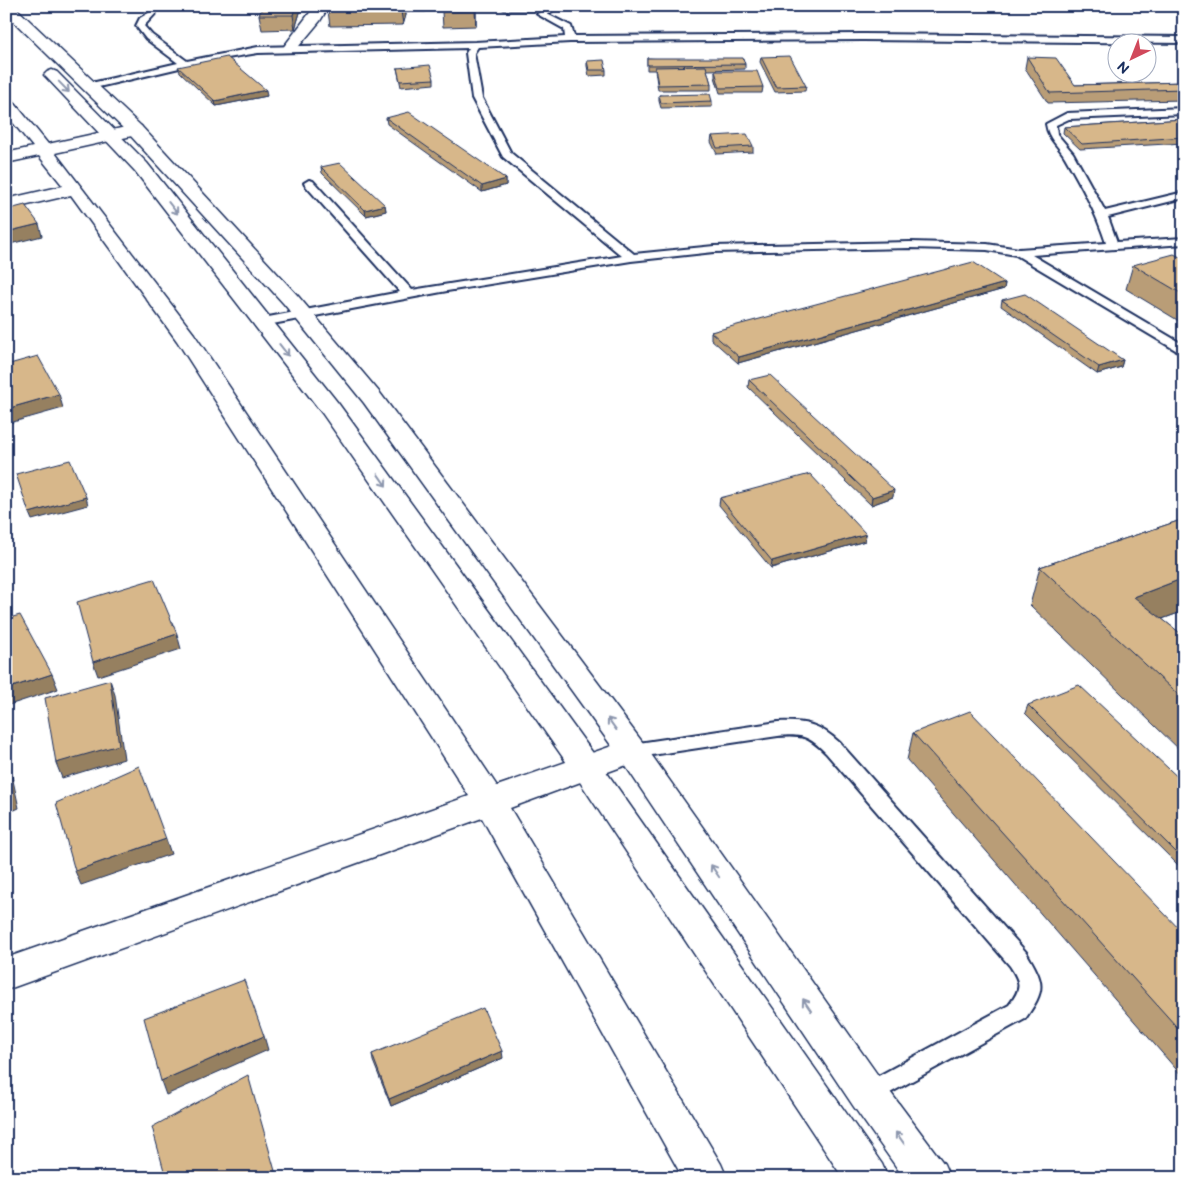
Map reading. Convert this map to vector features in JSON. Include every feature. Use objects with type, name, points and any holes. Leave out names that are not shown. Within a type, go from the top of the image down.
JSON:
[{"type":"main road","points":[[6,6],[90,86],[123,133],[141,167],[330,408],[587,768],[867,1178]]},
{"type":"main road","points":[[289,49],[299,33],[318,14],[322,6]]},
{"type":"main road","points":[[358,6],[425,7],[418,20]]},
{"type":"main road","points":[[505,6],[557,6]]},
{"type":"main road","points":[[6,27],[123,133],[302,313],[372,398],[632,751],[868,1094],[929,1178]]},
{"type":"main road","points":[[6,103],[75,189],[186,339],[489,801],[706,1178]]},
{"type":"main road","points":[[6,158],[123,133]]},
{"type":"main road","points":[[6,205],[75,189]]},
{"type":"main road","points":[[6,974],[632,751]]},
{"type":"lane","points":[[557,6],[541,14],[568,28],[570,39]]},
{"type":"lane","points":[[152,13],[143,20],[140,26],[148,36],[186,64]]},
{"type":"lane","points":[[90,86],[237,52],[289,49],[474,45],[570,39],[892,37],[1184,40]]},
{"type":"lane","points":[[474,45],[470,53],[477,98],[507,155],[631,258]]},
{"type":"lane","points":[[1112,245],[1102,215],[1068,153],[1052,134],[1051,124],[1067,116],[1184,111]]},
{"type":"lane","points":[[309,183],[408,293]]},
{"type":"lane","points":[[1102,215],[1184,195]]},
{"type":"lane","points":[[262,322],[408,293],[631,258],[714,249],[900,245],[987,248],[1020,252],[1184,241]]},
{"type":"lane","points":[[1020,252],[1184,351]]},
{"type":"lane","points":[[632,751],[778,729],[798,728],[818,733],[834,748],[1018,959],[1029,977],[1030,994],[1017,1012],[868,1094]]},
{"type":"building","points":[[263,6],[295,6],[293,15],[259,15]]},
{"type":"building","points":[[330,6],[403,6],[401,11],[328,11]]},
{"type":"building","points":[[443,6],[475,6],[475,11],[442,12]]},
{"type":"building","points":[[790,56],[806,86],[776,87],[761,57]]},
{"type":"building","points":[[227,57],[266,90],[215,101],[178,67]]},
{"type":"building","points":[[1027,57],[1056,58],[1075,85],[1184,82],[1184,89],[1050,93]]},
{"type":"building","points":[[647,58],[743,58],[745,64],[647,65]]},
{"type":"building","points":[[604,60],[606,70],[589,70],[587,61]]},
{"type":"building","points":[[430,65],[434,79],[400,81],[397,68]]},
{"type":"building","points":[[706,66],[711,84],[658,85],[655,67]]},
{"type":"building","points":[[715,71],[757,71],[763,87],[720,88]]},
{"type":"building","points":[[710,94],[712,101],[661,103],[659,95]]},
{"type":"building","points":[[409,112],[506,179],[482,186],[386,118]]},
{"type":"building","points":[[1184,119],[1184,137],[1082,144],[1064,127]]},
{"type":"building","points":[[747,134],[753,146],[717,148],[712,136]]},
{"type":"building","points":[[340,163],[385,205],[365,210],[321,167]]},
{"type":"building","points":[[25,205],[39,224],[6,232],[6,210]]},
{"type":"building","points":[[1174,254],[1184,259],[1184,295],[1133,265]]},
{"type":"building","points":[[973,262],[1005,283],[739,357],[711,332]]},
{"type":"building","points":[[1025,294],[1123,360],[1099,367],[1002,300]]},
{"type":"building","points":[[38,356],[59,394],[6,409],[6,365]]},
{"type":"building","points":[[770,375],[894,490],[872,497],[749,380]]},
{"type":"building","points":[[70,460],[86,497],[29,513],[16,474]]},
{"type":"building","points":[[810,474],[866,534],[772,561],[720,498]]},
{"type":"building","points":[[1184,519],[1184,578],[1134,597],[1184,636],[1184,700],[1040,567]]},
{"type":"building","points":[[154,579],[177,634],[93,662],[77,602]]},
{"type":"building","points":[[20,615],[52,674],[6,689],[6,619]]},
{"type":"building","points":[[110,680],[119,745],[56,763],[45,698]]},
{"type":"building","points":[[1079,685],[1184,783],[1184,860],[1028,705]]},
{"type":"building","points":[[970,711],[1184,934],[1184,1035],[913,733]]},
{"type":"building","points":[[6,762],[13,794],[6,796]]},
{"type":"building","points":[[139,766],[166,839],[75,871],[56,803]]},
{"type":"building","points":[[244,980],[264,1036],[161,1081],[144,1018]]},
{"type":"building","points":[[483,1008],[502,1051],[389,1099],[372,1054]]},
{"type":"building","points":[[248,1075],[277,1178],[166,1178],[152,1127]]}]
